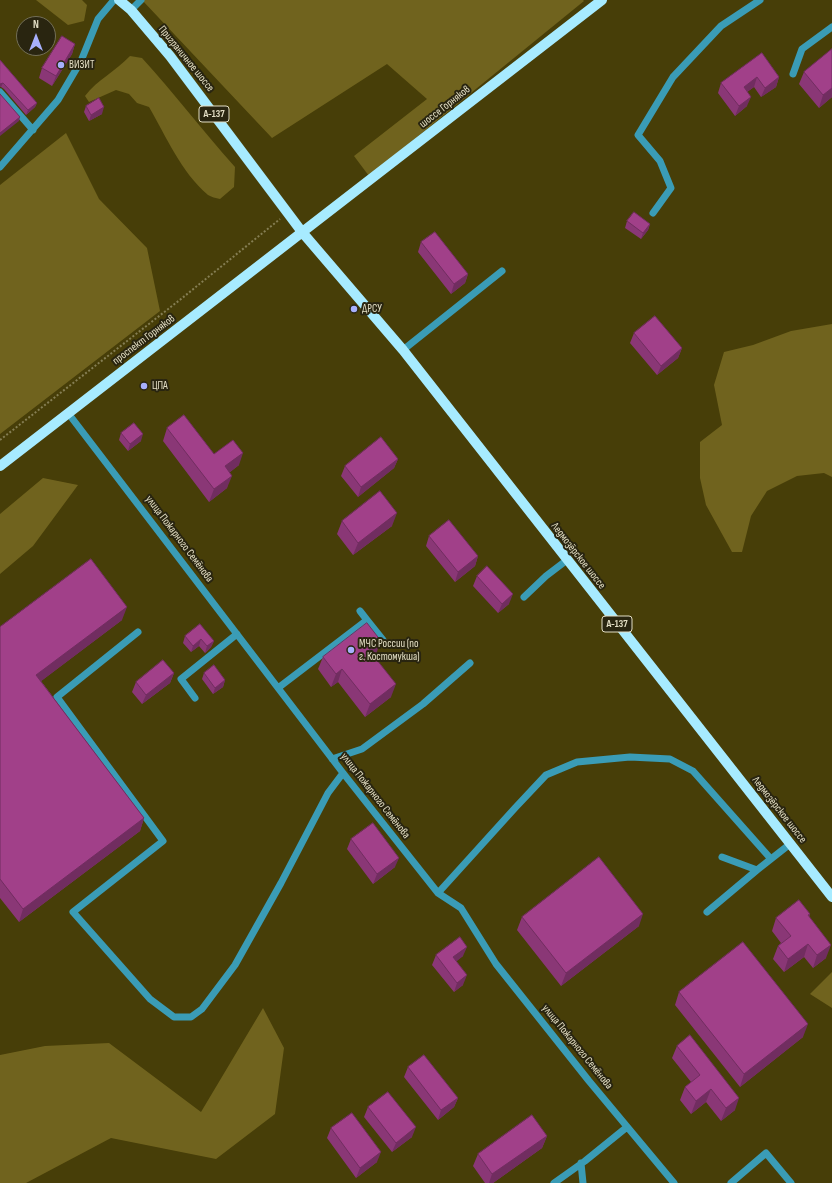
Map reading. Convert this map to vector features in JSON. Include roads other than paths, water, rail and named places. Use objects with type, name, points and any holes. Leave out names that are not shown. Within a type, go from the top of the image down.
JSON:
[{"type":"main road","name":"Приграничное шоссе","points":[[120,0],[131,10],[175,62],[302,232]]},
{"type":"main road","name":"шоссе Горняков","points":[[302,232],[602,0]]},
{"type":"main road","name":"Ледмозёрское шоссе","points":[[302,232],[403,350],[566,560],[832,897]]},
{"type":"main road","name":"проспект Горняков","points":[[0,466],[219,298],[302,232]]},
{"type":"street","points":[[0,167],[58,100],[81,61],[98,19],[114,0]]},
{"type":"street","points":[[131,10],[141,0]]},
{"type":"street","points":[[653,213],[671,188],[660,161],[638,135],[673,77],[722,26],[760,0]]},
{"type":"street","points":[[793,74],[802,49],[832,27]]},
{"type":"street","points":[[0,92],[33,130]]},
{"type":"street","points":[[403,350],[502,270]]},
{"type":"street","name":"улица Пожарного Семёнова","points":[[68,413],[343,773],[438,893],[461,908],[496,964],[674,1183]]},
{"type":"street","points":[[524,597],[546,576],[566,560]]},
{"type":"street","points":[[360,611],[383,640]]},
{"type":"street","points":[[278,688],[367,620]]},
{"type":"street","points":[[138,632],[57,697],[163,841],[73,912],[150,999],[174,1017],[191,1017],[202,1009],[235,964],[281,883],[328,793],[343,773]]},
{"type":"street","points":[[195,698],[181,679],[237,634]]},
{"type":"street","points":[[332,759],[362,749],[423,704],[470,663]]},
{"type":"street","points":[[438,893],[546,775],[577,762],[630,757],[670,759],[693,771],[771,859]]},
{"type":"street","points":[[707,912],[790,844]]},
{"type":"street","points":[[722,857],[757,870]]},
{"type":"street","points":[[554,1183],[627,1127]]},
{"type":"street","points":[[731,1183],[766,1153],[791,1183]]},
{"type":"street","points":[[582,1163],[583,1183]]},
{"type":"place","name":"ВИЗИТ","points":[[61,65]]},
{"type":"place","name":"ДРСУ","points":[[354,309]]},
{"type":"place","name":"ЦПА","points":[[144,386]]},
{"type":"place","name":"МЧС России (по г. Костомукша)","points":[[351,650]]}]
